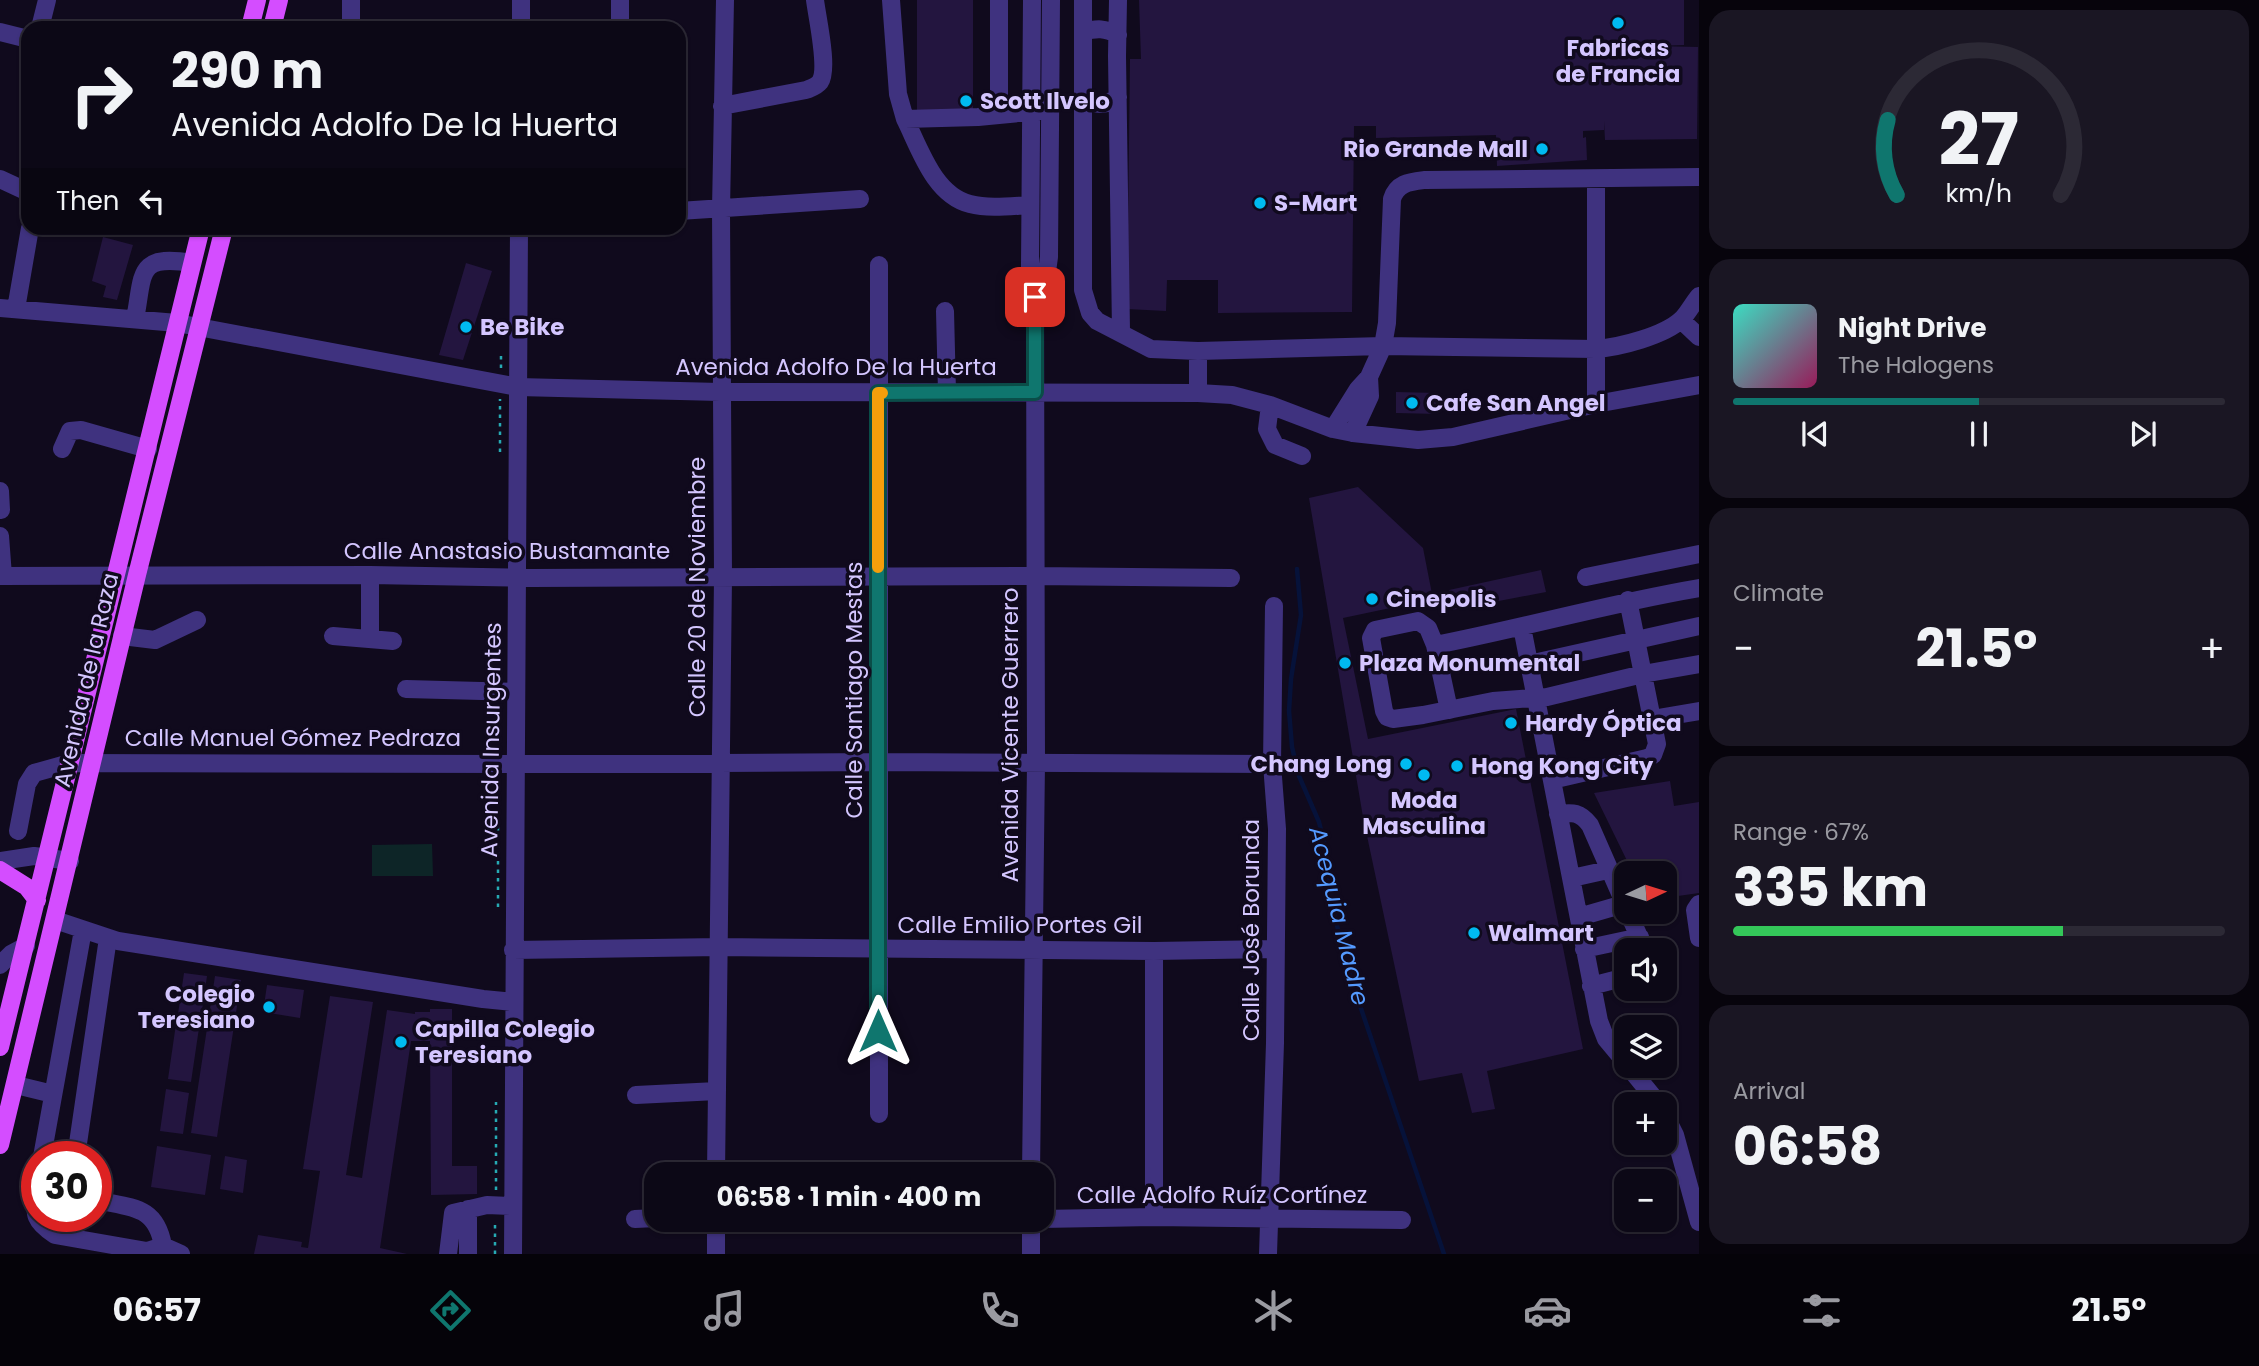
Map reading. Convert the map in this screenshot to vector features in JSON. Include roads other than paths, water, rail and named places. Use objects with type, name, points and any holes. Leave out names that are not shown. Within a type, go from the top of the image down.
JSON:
[{"type":"main road","points":[[252,21],[257,0]]},
{"type":"main road","points":[[274,21],[279,0]]},
{"type":"main road","name":"Avenida de la Raza","points":[[0,1047],[199,235]]},
{"type":"main road","name":"Avenida de la Raza","points":[[0,1146],[122,636],[222,235]]},
{"type":"main road","points":[[0,870],[27,887],[37,900]]},
{"type":"street","points":[[42,21],[47,0]]},
{"type":"street","points":[[351,0],[351,21]]},
{"type":"street","points":[[521,0],[521,21]]},
{"type":"street","points":[[620,0],[620,21]]},
{"type":"street","name":"Calle 20 de Noviembre","points":[[716,1162],[723,577],[721,209],[725,0]]},
{"type":"street","points":[[722,106],[806,90],[818,85],[824,66],[815,0]]},
{"type":"street","points":[[891,0],[898,94],[905,119],[942,188],[954,198],[969,204],[1030,205]]},
{"type":"street","points":[[999,0],[999,114]]},
{"type":"street","name":"Avenida Vicente Guerrero","points":[[1031,1162],[1036,763],[1035,297],[1030,266],[1032,0]]},
{"type":"street","name":"Avenida Vicente Guerrero","points":[[1035,297],[1046,279],[1049,257],[1051,0]]},
{"type":"street","points":[[1083,0],[1083,290],[1090,313],[1097,321],[1112,330],[1121,331],[1136,343],[1151,349],[1198,351],[1383,346],[1597,349],[1618,347],[1643,339],[1681,320],[1699,296]]},
{"type":"street","points":[[1118,0],[1121,331]]},
{"type":"street","points":[[1083,32],[1106,29],[1118,35]]},
{"type":"street","points":[[0,32],[21,37]]},
{"type":"street","points":[[1083,99],[1093,104],[1108,104],[1118,97]]},
{"type":"street","points":[[905,119],[1050,110]]},
{"type":"street","points":[[1333,429],[1358,389],[1369,377],[1383,346],[1387,323],[1390,221],[1395,190],[1411,181],[1424,180],[1699,177]]},
{"type":"street","points":[[0,179],[21,189]]},
{"type":"street","points":[[1596,404],[1597,179]]},
{"type":"street","points":[[686,211],[860,199]]},
{"type":"street","points":[[8,308],[28,235]]},
{"type":"street","name":"Avenida Insurgentes","points":[[513,1254],[519,235]]},
{"type":"street","points":[[135,319],[145,271],[150,264],[156,261],[192,263]]},
{"type":"street","name":"Calle Santiago Mestas","points":[[879,265],[879,1114]]},
{"type":"street","name":"Avenida Adolfo De la Huerta","points":[[8,308],[177,323],[518,387],[720,392],[1198,393],[1232,396],[1270,405],[1333,429],[1418,440],[1478,432],[1596,404],[1699,384]]},
{"type":"street","points":[[945,311],[947,392]]},
{"type":"street","points":[[1681,320],[1699,337]]},
{"type":"street","points":[[1198,351],[1198,393]]},
{"type":"street","points":[[1353,433],[1370,396],[1369,377]]},
{"type":"street","points":[[1270,405],[1267,429],[1275,445],[1302,456]]},
{"type":"street","points":[[62,449],[70,431],[81,430],[148,449]]},
{"type":"street","points":[[0,491],[1,510]]},
{"type":"street","points":[[0,536],[1,576]]},
{"type":"street","points":[[1586,577],[1699,554]]},
{"type":"street","points":[[370,575],[370,639]]},
{"type":"street","name":"Calle Anastasio Bustamante","points":[[1,576],[1231,578]]},
{"type":"street","points":[[1435,645],[1522,627],[1628,600],[1699,588]]},
{"type":"street","points":[[1552,780],[1653,755],[1657,744],[1653,719],[1628,600]]},
{"type":"street","name":"Calle José Borunda","points":[[1268,1254],[1276,949],[1277,829],[1272,764],[1274,606]]},
{"type":"street","points":[[122,636],[155,640],[197,620]]},
{"type":"street","points":[[1449,710],[1435,645],[1428,628],[1418,621],[1375,630],[1371,638],[1384,711],[1387,718],[1392,719],[1449,710],[1493,701],[1547,696],[1699,664]]},
{"type":"street","points":[[1529,664],[1699,626]]},
{"type":"street","points":[[1522,627],[1591,986],[1599,1021],[1606,1039],[1614,1049]]},
{"type":"street","points":[[332,636],[393,640]]},
{"type":"street","points":[[406,689],[516,692]]},
{"type":"street","points":[[1653,719],[1699,711]]},
{"type":"street","name":"Calle Manuel Gómez Pedraza","points":[[18,831],[27,783],[34,773],[70,763],[1272,764]]},
{"type":"street","points":[[1558,814],[1573,812],[1583,816],[1590,825],[1614,882]]},
{"type":"street","points":[[0,860],[34,856],[70,861]]},
{"type":"street","points":[[1572,878],[1608,870]]},
{"type":"street","points":[[1699,904],[1695,910],[1699,938]]},
{"type":"street","points":[[1579,917],[1614,910]]},
{"type":"street","points":[[55,920],[108,938],[514,1002]]},
{"type":"street","points":[[45,1141],[83,930]]},
{"type":"street","points":[[78,1141],[108,938]]},
{"type":"street","points":[[0,965],[10,954],[26,946]]},
{"type":"street","points":[[1584,949],[1614,946]]},
{"type":"street","name":"Calle Emilio Portes Gil","points":[[513,950],[720,947],[1154,951],[1276,949]]},
{"type":"street","points":[[1154,951],[1154,1217]]},
{"type":"street","points":[[1591,986],[1614,980]]},
{"type":"street","points":[[1638,1078],[1649,1092]]},
{"type":"street","points":[[16,1085],[53,1094]]},
{"type":"street","points":[[636,1095],[717,1091]]},
{"type":"street","points":[[1677,1142],[1699,1222]]},
{"type":"street","points":[[112,1204],[139,1210],[153,1219],[160,1230],[163,1246]]},
{"type":"street","points":[[448,1254],[453,1213],[486,1205],[513,1206]]},
{"type":"street","points":[[468,1209],[468,1254]]},
{"type":"street","name":"Calle Adolfo Ruíz Cortínez","points":[[1054,1219],[1154,1217],[1402,1220]]},
{"type":"street","points":[[635,1219],[644,1219]]},
{"type":"street","points":[[50,1232],[147,1251],[163,1246],[181,1254]]},
{"type":"street","points":[[716,1232],[716,1254]]},
{"type":"street","points":[[1031,1232],[1031,1254]]},
{"type":"waterway","name":"Acequia Madre","points":[[1297,569],[1301,615],[1291,679],[1289,711],[1292,747],[1299,776],[1319,822],[1325,846],[1333,908],[1346,964],[1444,1254]]},
{"type":"place","name":"Fabricas de Francia","points":[[1618,23]]},
{"type":"place","name":"Scott Ilvelo","points":[[966,101]]},
{"type":"place","name":"Rio Grande Mall","points":[[1542,149]]},
{"type":"place","name":"S-Mart","points":[[1260,203]]},
{"type":"place","name":"Be Bike","points":[[466,327]]},
{"type":"place","name":"Cafe San Angel","points":[[1412,403]]},
{"type":"place","name":"Cinepolis","points":[[1372,599]]},
{"type":"place","name":"Plaza Monumental","points":[[1345,663]]},
{"type":"place","name":"Hardy Óptica","points":[[1511,723]]},
{"type":"place","name":"Chang Long","points":[[1406,764]]},
{"type":"place","name":"Hong Kong City","points":[[1457,766]]},
{"type":"place","name":"Moda Masculina","points":[[1424,775]]},
{"type":"place","name":"Walmart","points":[[1474,933]]},
{"type":"place","name":"Colegio Teresiano","points":[[269,1007]]},
{"type":"place","name":"Capilla Colegio Teresiano","points":[[401,1042]]}]
